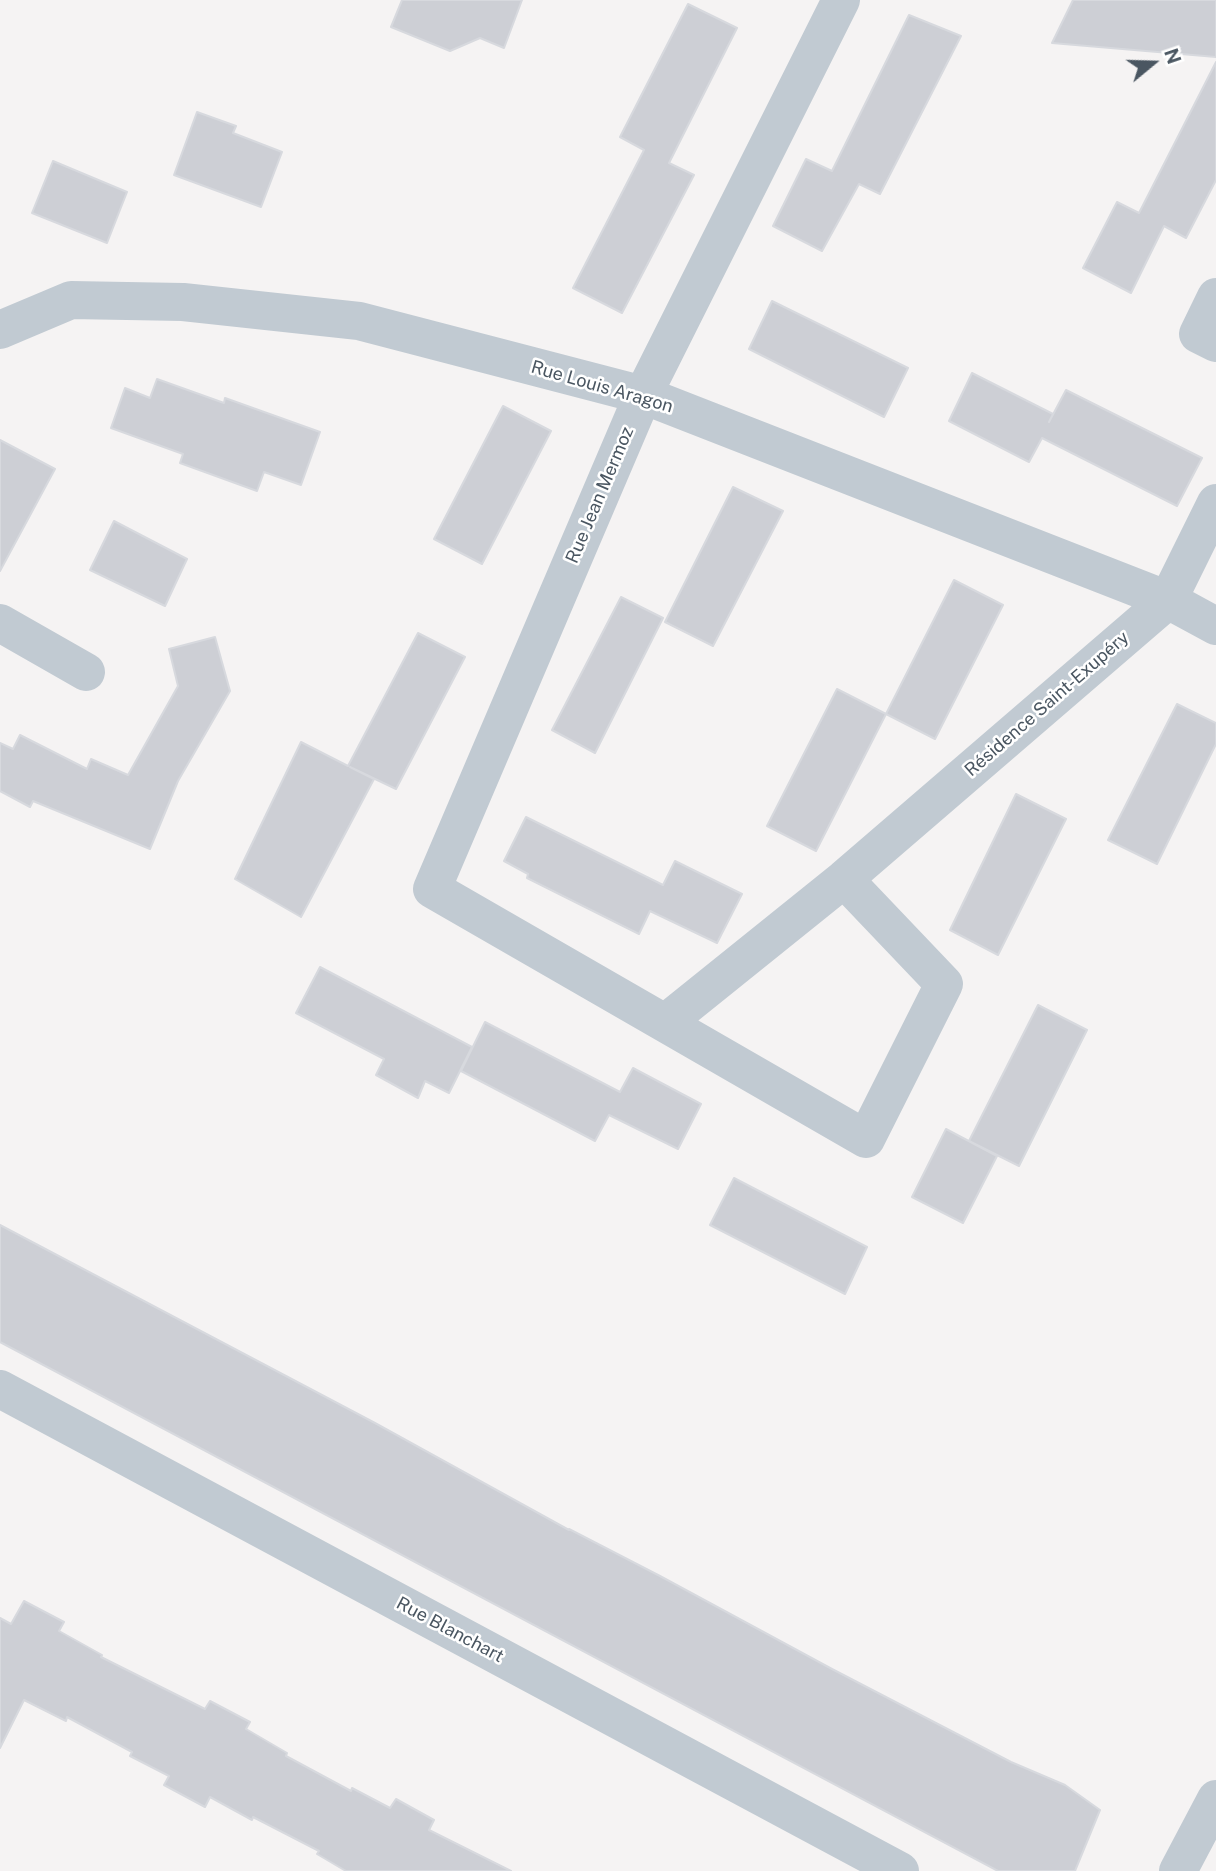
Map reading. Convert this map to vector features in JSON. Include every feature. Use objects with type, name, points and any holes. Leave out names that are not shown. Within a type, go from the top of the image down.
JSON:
[{"type":"street","name":"Rue Jean Mermoz","points":[[665,1023],[432,889],[643,395],[841,0]]},
{"type":"street","points":[[1216,297],[1198,334],[1216,343]]},
{"type":"street","name":"Rue Louis Aragon","points":[[0,330],[71,300],[183,302],[359,321],[643,395],[1168,600],[1216,626]]},
{"type":"street","name":"Résidence Saint-Exupéry","points":[[665,1023],[844,879],[1168,600],[1216,503]]},
{"type":"street","points":[[0,623],[86,672]]},
{"type":"street","points":[[665,1023],[866,1139],[944,984],[844,879]]},
{"type":"street","name":"Rue Blanchart","points":[[0,1389],[900,1871]]},
{"type":"street","points":[[1178,1871],[1216,1799]]},
{"type":"building","points":[[402,0],[522,0],[504,48],[480,38],[450,51],[391,27]]},
{"type":"building","points":[[1073,0],[1216,0],[1216,57],[1052,43]]},
{"type":"building","points":[[688,4],[737,28],[669,163],[694,175],[622,313],[573,288],[644,150],[620,137]]},
{"type":"building","points":[[909,15],[961,36],[880,194],[859,184],[822,251],[773,226],[806,159],[832,171]]},
{"type":"building","points":[[1216,62],[1216,180],[1186,238],[1164,226],[1131,293],[1083,268],[1117,202],[1139,213]]},
{"type":"building","points":[[197,112],[236,126],[233,133],[282,152],[261,207],[174,175]]},
{"type":"building","points":[[53,161],[127,192],[107,243],[32,213]]},
{"type":"building","points":[[772,301],[908,368],[884,417],[749,349]]},
{"type":"building","points":[[972,373],[1053,414],[1049,422],[1066,390],[1202,458],[1177,506],[1042,438],[1029,462],[949,421]]},
{"type":"building","points":[[157,379],[224,403],[225,398],[320,432],[301,485],[264,472],[257,491],[180,463],[183,454],[111,428],[125,388],[150,398]]},
{"type":"building","points":[[503,406],[551,431],[482,564],[434,539]]},
{"type":"building","points":[[0,440],[55,469],[0,571]]},
{"type":"building","points":[[733,487],[783,511],[713,646],[665,622]]},
{"type":"building","points":[[114,521],[187,559],[165,606],[90,570]]},
{"type":"building","points":[[954,580],[1003,605],[935,739],[886,714]]},
{"type":"building","points":[[621,597],[663,618],[595,753],[552,730]]},
{"type":"building","points":[[418,633],[465,657],[396,789],[350,767],[374,779],[301,917],[235,879],[301,742],[348,766]]},
{"type":"building","points":[[215,637],[230,691],[178,781],[150,849],[33,801],[30,807],[0,791],[0,743],[13,749],[20,735],[87,769],[91,759],[128,775],[178,686],[169,649]]},
{"type":"building","points":[[837,689],[886,714],[816,851],[767,826]]},
{"type":"building","points":[[1177,704],[1216,723],[1216,744],[1157,864],[1108,840]]},
{"type":"building","points":[[1016,794],[1066,819],[998,955],[950,930]]},
{"type":"building","points":[[526,817],[663,885],[675,861],[742,894],[717,943],[650,911],[639,934],[527,878],[528,874],[504,861]]},
{"type":"building","points":[[320,967],[472,1047],[449,1093],[425,1081],[418,1098],[376,1075],[384,1059],[296,1013]]},
{"type":"building","points":[[1038,1005],[1087,1030],[1019,1166],[969,1141]]},
{"type":"building","points":[[485,1022],[620,1092],[633,1068],[701,1104],[678,1149],[609,1115],[595,1141],[461,1071]]},
{"type":"building","points":[[946,1129],[997,1156],[963,1223],[912,1197]]},
{"type":"building","points":[[734,1178],[867,1247],[845,1294],[710,1225]]},
{"type":"building","points":[[0,1225],[832,1669],[1011,1762],[1065,1785],[1100,1810],[1075,1871],[998,1871],[0,1342]]},
{"type":"building","points":[[24,1601],[64,1622],[59,1631],[102,1655],[101,1657],[205,1709],[210,1701],[250,1722],[246,1729],[287,1753],[286,1756],[351,1791],[352,1788],[390,1808],[396,1799],[434,1820],[429,1830],[511,1871],[346,1871],[317,1854],[319,1851],[210,1797],[205,1807],[164,1785],[169,1776],[130,1756],[132,1752],[67,1717],[66,1721],[24,1700],[0,1748],[0,1618],[11,1624]]}]
